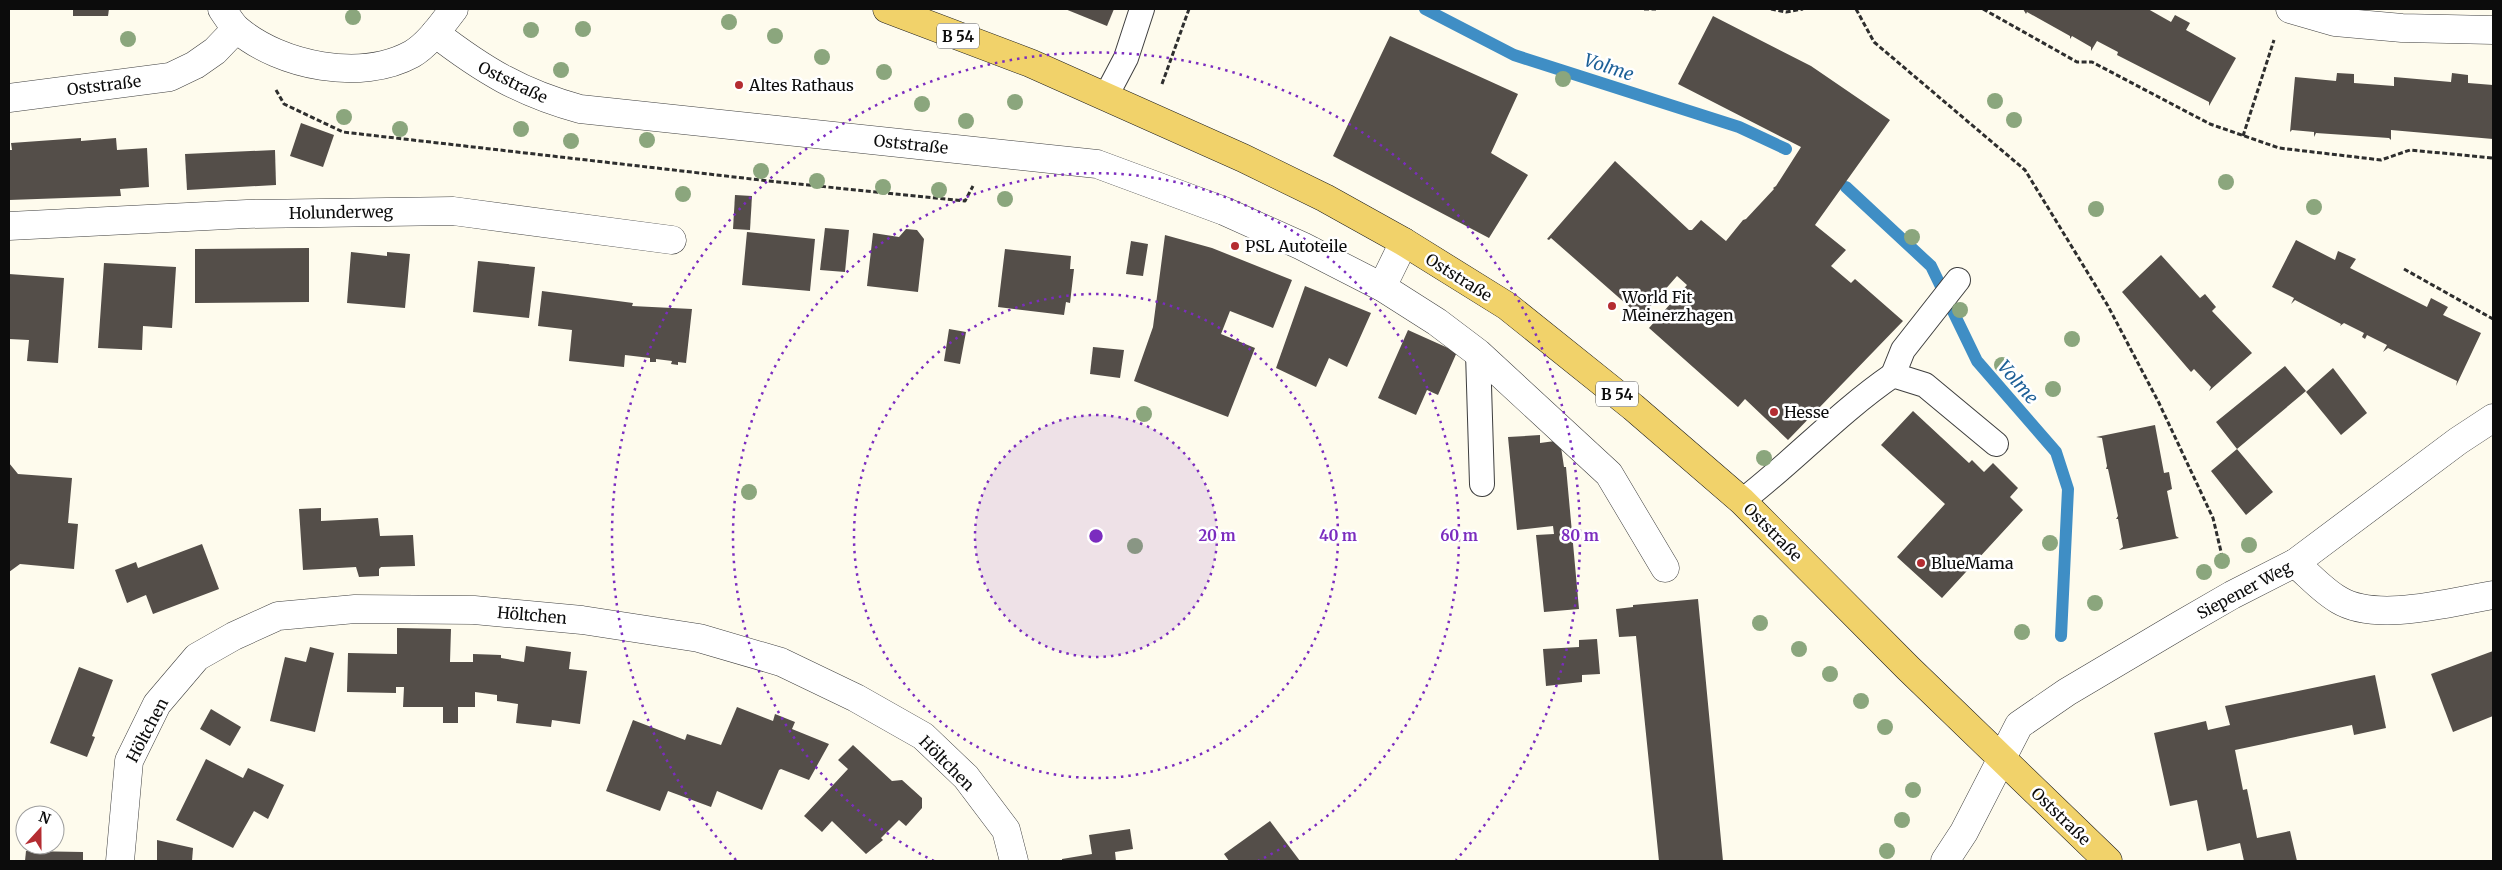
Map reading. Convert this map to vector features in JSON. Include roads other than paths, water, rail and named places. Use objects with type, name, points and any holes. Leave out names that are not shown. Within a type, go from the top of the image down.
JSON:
[{"type":"main road","name":"Oststraße","points":[[887,9],[1030,63],[1151,115],[1325,198],[1404,242],[1506,306],[1633,407],[1742,501],[2002,760],[2108,861]]},
{"type":"street","name":"Oststraße","points":[[9,98],[170,77],[195,65],[215,51],[229,19],[263,48],[276,53],[307,62],[344,68],[362,68],[391,62],[413,54],[435,33],[454,9]]},
{"type":"street","points":[[2290,9],[2335,22],[2402,28],[2493,30]]},
{"type":"street","name":"Oststraße","points":[[435,33],[494,75],[521,89],[580,109],[1097,164],[1224,211],[1302,246],[1382,287],[1437,322],[1478,353],[1609,474],[1665,568]]},
{"type":"street","name":"Holunderweg","points":[[9,226],[247,214],[453,211],[672,240]]},
{"type":"street","points":[[1382,287],[1404,242]]},
{"type":"street","name":"Siepener Weg","points":[[1945,861],[2002,760],[2019,725],[2066,692],[2232,595],[2295,563],[2493,418]]},
{"type":"street","points":[[2295,563],[2339,601],[2368,609],[2398,612],[2493,595]]},
{"type":"street","name":"Höltchen","points":[[120,861],[123,804],[129,761],[157,704],[196,657],[234,636],[278,616],[355,609],[474,610],[582,620],[699,638],[781,662],[856,698],[923,736],[966,776],[1006,830],[1014,861]]},
{"type":"lane","points":[[1106,96],[1126,58],[1142,9]]},
{"type":"lane","points":[[1742,501],[1775,476],[1841,416],[1893,375],[1903,350],[1958,280]]},
{"type":"lane","points":[[1478,353],[1482,484]]},
{"type":"lane","points":[[1893,375],[1924,385],[1996,444]]},
{"type":"waterway","name":"Volme","points":[[1425,9],[1514,55],[1739,127],[1786,149]]},
{"type":"waterway","name":"Volme","points":[[1846,187],[1931,266],[1977,361],[2056,452],[2068,489],[2061,636]]},
{"type":"place","name":"Altes Rathaus","points":[[739,85]]},
{"type":"place","name":"PSL Autoteile","points":[[1235,246]]},
{"type":"place","name":"World Fit Meinerzhagen","points":[[1612,306]]},
{"type":"place","name":"Hesse","points":[[1774,412]]},
{"type":"place","name":"BlueMama","points":[[1921,563]]}]
